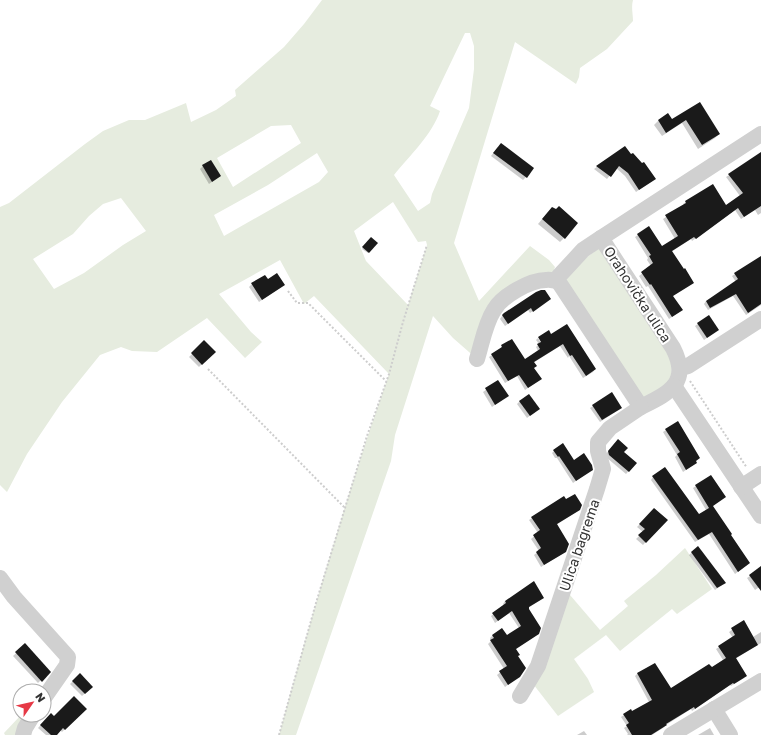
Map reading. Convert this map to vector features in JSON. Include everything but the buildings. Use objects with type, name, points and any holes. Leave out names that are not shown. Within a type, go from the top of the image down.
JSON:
[{"type":"street","points":[[601,238],[761,134]]},
{"type":"street","name":"Orahovička ulica","points":[[558,281],[559,276],[583,250],[601,238],[673,348],[678,357],[681,368]]},
{"type":"street","points":[[477,359],[487,325],[499,303],[520,288],[535,282],[547,279],[558,281],[641,407],[660,397],[674,386],[681,368],[688,366],[761,319]]},
{"type":"street","points":[[674,386],[752,480],[761,516]]},
{"type":"street","name":"Ulica bagrema","points":[[520,696],[538,666],[598,489],[603,469],[598,451],[598,442],[610,428],[641,407]]},
{"type":"street","points":[[0,578],[14,598],[68,657],[67,665],[52,687]]},
{"type":"street","points":[[671,735],[761,681]]},
{"type":"street","points":[[714,709],[730,735]]},
{"type":"street","points":[[23,735],[28,723]]},
{"type":"path","points":[[279,735],[304,642],[367,436],[386,381],[402,322],[428,245]]},
{"type":"path","points":[[288,291],[297,303],[308,304],[386,381]]},
{"type":"path","points":[[208,369],[345,508]]},
{"type":"path","points":[[690,381],[752,480]]},
{"type":"shaded area","points":[[322,0],[633,0],[633,21],[607,49],[580,68],[579,77],[576,84],[515,42],[454,243],[479,301],[530,246],[549,260],[555,267],[552,275],[499,303],[477,359],[453,338],[433,316],[395,435],[391,461],[296,735],[279,735],[331,553],[389,374],[314,296],[304,304],[280,260],[219,294],[251,332],[262,342],[245,358],[207,318],[157,352],[132,351],[121,347],[100,355],[62,402],[27,454],[7,492],[0,485],[0,207],[9,203],[103,131],[129,120],[145,120],[186,103],[191,122],[216,110],[236,96],[235,90],[284,47]],"holes":[[[465,33],[470,33],[474,46],[474,69],[469,108],[432,194],[430,203],[418,211],[394,175],[432,128],[440,111],[430,106]],[[291,125],[301,143],[233,187],[217,158],[271,126]],[[317,153],[328,172],[319,182],[224,236],[214,215],[268,185]],[[121,198],[146,231],[123,245],[84,273],[54,289],[33,259],[73,234],[89,216],[103,204]],[[393,202],[418,242],[426,241],[427,245],[408,305],[366,261],[354,231]]]},
{"type":"shaded area","points":[[599,248],[671,353],[672,378],[668,385],[642,400],[565,279],[574,267]]},
{"type":"shaded area","points":[[685,548],[712,589],[677,614],[672,609],[620,651],[606,635],[574,659],[588,679],[594,692],[558,716],[530,680],[564,588],[600,630],[628,606],[624,601],[656,575]]},
{"type":"shaded area","points":[[13,723],[29,723],[23,735],[5,735],[4,733]]}]
